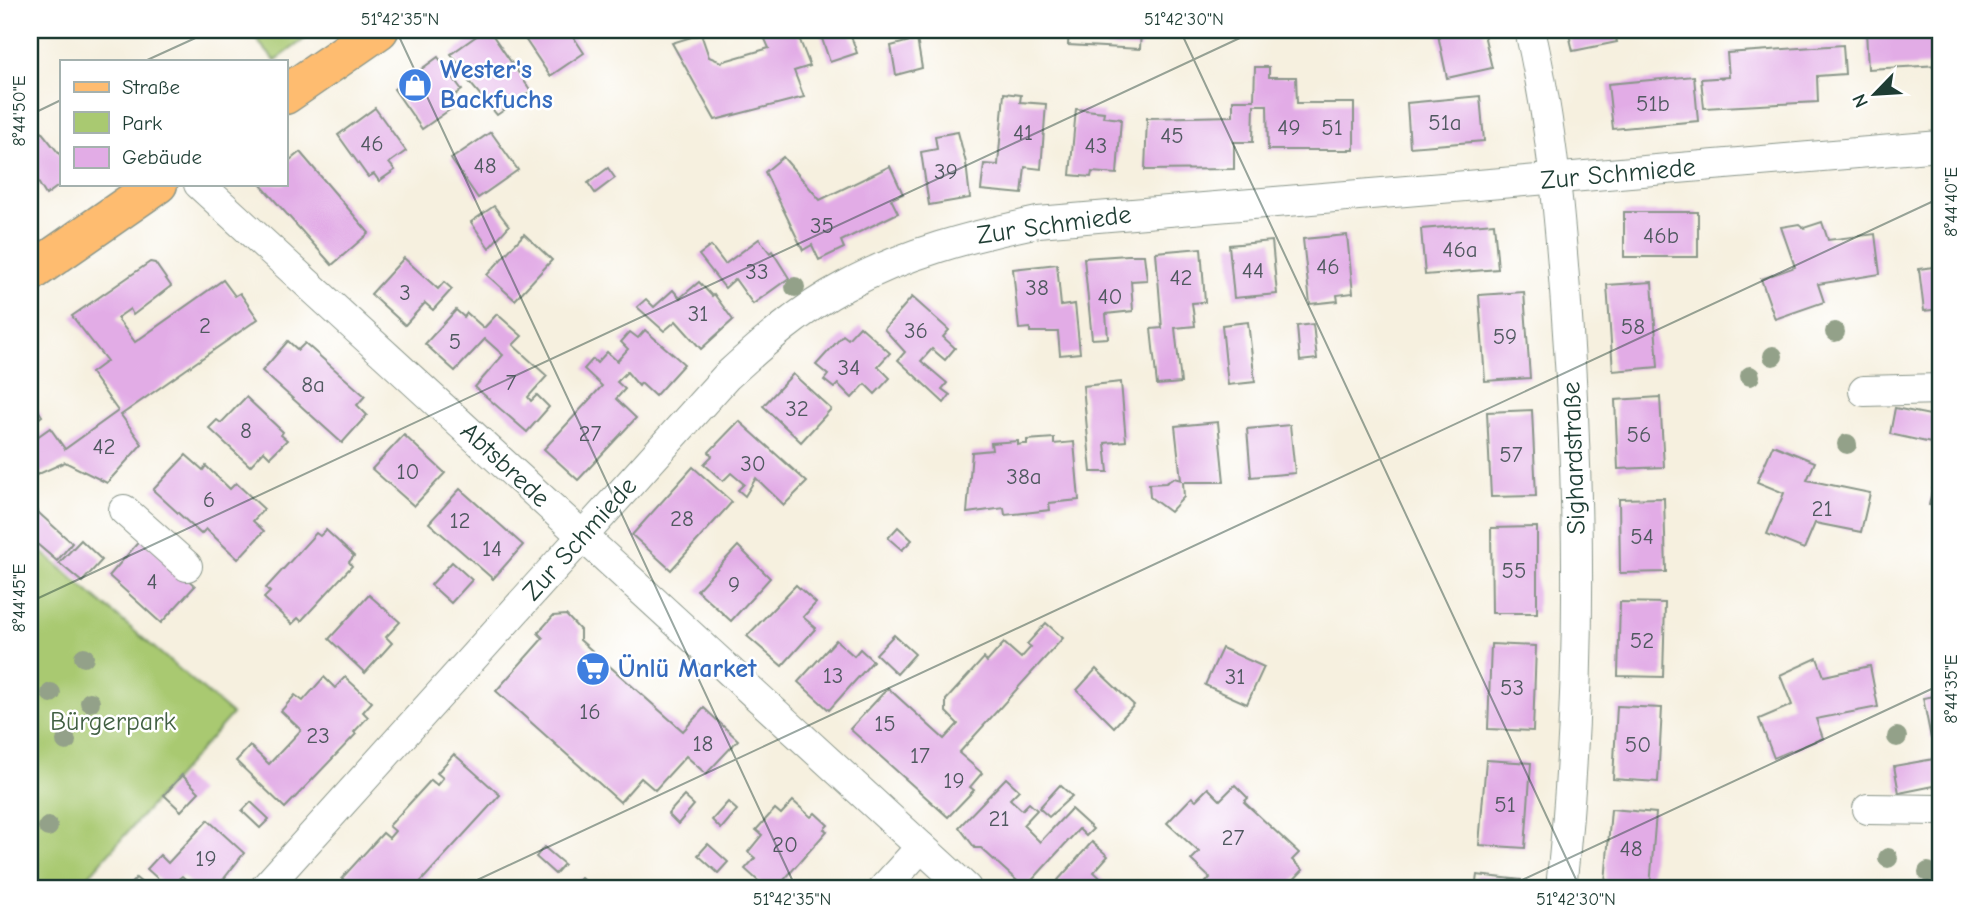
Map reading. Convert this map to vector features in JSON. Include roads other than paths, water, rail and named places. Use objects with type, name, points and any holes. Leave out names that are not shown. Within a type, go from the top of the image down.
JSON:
[{"type":"main road","points":[[287,94],[379,30]]},
{"type":"main road","points":[[30,273],[155,186]]},
{"type":"street","name":"Sighardstraße","points":[[1530,30],[1547,103],[1557,180],[1574,410],[1578,621],[1573,746],[1561,888]]},
{"type":"street","name":"Zur Schmiede","points":[[265,888],[718,385],[766,341],[845,285],[897,262],[971,236],[1038,222],[1940,146]]},
{"type":"street","name":"Abtsbrede","points":[[202,186],[966,888]]},
{"type":"street","points":[[1864,391],[1940,389]]},
{"type":"street","points":[[124,510],[187,566]]},
{"type":"street","points":[[1868,809],[1940,810]]},
{"type":"street","points":[[884,888],[921,848]]},
{"type":"place","name":"Wester's Backfuchs","points":[[415,85]]},
{"type":"place","name":"Ünlü Market","points":[[593,669]]},
{"type":"park label","name":"Bürgerpark","points":[[113,722]]}]
